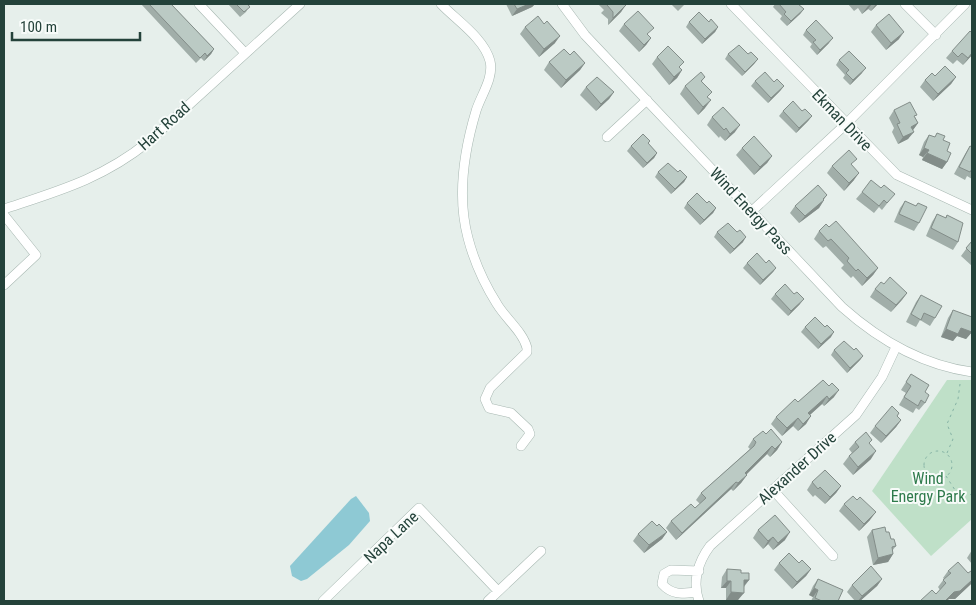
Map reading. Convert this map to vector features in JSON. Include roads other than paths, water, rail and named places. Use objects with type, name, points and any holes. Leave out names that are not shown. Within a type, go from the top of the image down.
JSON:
[{"type":"street","points":[[198,4],[245,53]]},
{"type":"street","name":"Hart Road","points":[[4,209],[63,190],[123,162],[148,142],[300,4]]},
{"type":"street","points":[[440,4],[472,34],[485,50],[490,61],[491,74],[476,111],[464,159],[462,204],[468,238],[482,274],[497,305],[527,348],[527,352],[490,388],[485,400],[489,408],[511,412],[528,429],[529,437],[520,446]]},
{"type":"street","name":"Wind Energy Pass","points":[[562,4],[585,35],[842,307],[867,329],[896,347],[930,362],[972,372]]},
{"type":"street","name":"Ekman Drive","points":[[731,4],[897,175],[972,210]]},
{"type":"street","points":[[905,4],[936,35]]},
{"type":"street","points":[[752,211],[846,124],[965,4]]},
{"type":"street","points":[[607,137],[647,100]]},
{"type":"street","points":[[4,215],[36,255],[4,285]]},
{"type":"street","name":"Alexander Drive","points":[[696,592],[698,571],[704,555],[710,546],[856,415],[882,377],[896,347]]},
{"type":"street","points":[[773,490],[833,556]]},
{"type":"street","name":"Napa Lane","points":[[324,601],[419,508],[498,591]]},
{"type":"street","points":[[488,601],[541,551]]},
{"type":"street","points":[[696,592],[677,594],[667,590],[662,584],[664,574],[671,570],[698,571]]},
{"type":"water","points":[[356,496],[369,513],[370,521],[349,545],[307,579],[301,581],[292,576],[290,566],[351,499]]},
{"type":"park label","name":"Wind Energy Park","points":[[928,487]]}]
